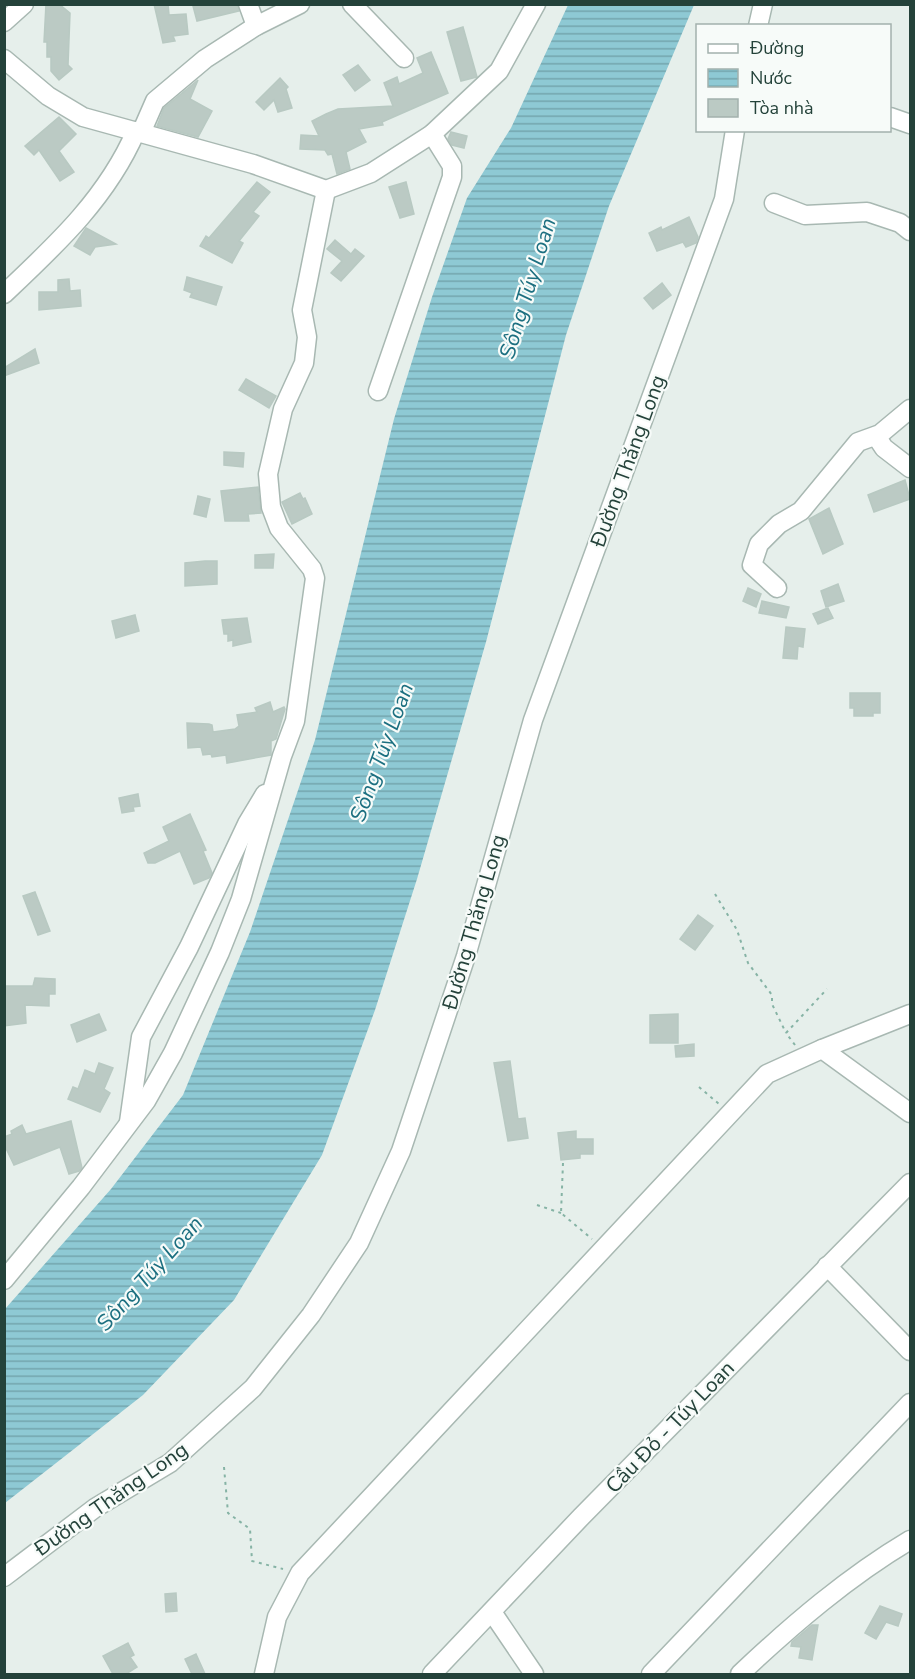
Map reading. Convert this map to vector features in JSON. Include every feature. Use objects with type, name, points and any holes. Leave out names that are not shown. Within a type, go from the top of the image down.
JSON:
[{"type":"street","points":[[4,22],[24,4]]},
{"type":"street","points":[[248,4],[256,26]]},
{"type":"street","points":[[4,294],[63,239],[98,198],[139,132],[154,101],[205,59],[256,26],[300,4]]},
{"type":"street","points":[[352,4],[404,58]]},
{"type":"street","points":[[4,59],[48,96],[83,117],[253,164],[326,190],[371,172],[432,134],[499,71],[536,4]]},
{"type":"street","points":[[759,24],[764,4]]},
{"type":"street","points":[[891,117],[910,124]]},
{"type":"street","name":"Đường Thăng Long","points":[[4,1577],[95,1508],[170,1463],[253,1388],[311,1315],[359,1243],[401,1151],[433,1059],[533,720],[724,199],[735,132]]},
{"type":"street","points":[[378,391],[452,177],[452,166],[432,134]]},
{"type":"street","points":[[4,1280],[128,1125],[164,1072],[220,952],[241,899],[297,712],[315,578],[312,569],[279,528],[271,507],[268,474],[284,409],[304,363],[307,337],[302,310],[326,190]]},
{"type":"street","points":[[774,203],[805,215],[867,212],[900,223],[910,231]]},
{"type":"street","points":[[777,588],[752,565],[759,544],[779,524],[801,511],[858,442],[876,436],[910,409]]},
{"type":"street","points":[[876,436],[884,448],[910,468]]},
{"type":"street","points":[[128,1125],[141,1037],[189,948],[247,824],[275,780]]},
{"type":"street","points":[[264,1674],[277,1617],[300,1573],[767,1074],[910,1014]]},
{"type":"street","points":[[822,1049],[910,1113]]},
{"type":"street","name":"Cầu Đỏ - Túy Loan","points":[[432,1674],[910,1183]]},
{"type":"street","points":[[827,1266],[910,1351]]},
{"type":"street","points":[[651,1674],[910,1403]]},
{"type":"street","points":[[740,1674],[789,1628],[860,1572],[910,1540]]},
{"type":"street","points":[[492,1612],[534,1674]]},
{"type":"path","points":[[715,894],[737,930],[748,963],[771,995],[772,1004],[786,1033],[803,1058]]},
{"type":"path","points":[[786,1033],[827,989]]},
{"type":"path","points":[[699,1087],[708,1098],[732,1112]]},
{"type":"path","points":[[561,1213],[563,1163]]},
{"type":"path","points":[[537,1205],[561,1213],[603,1249]]},
{"type":"path","points":[[224,1467],[228,1512],[250,1529],[252,1561],[300,1573]]},
{"type":"water","name":"Sông Túy Loan","points":[[568,5],[694,5],[609,206],[566,335],[486,642],[417,879],[375,1010],[322,1155],[234,1300],[143,1395],[5,1503],[5,1309],[111,1189],[183,1095],[250,932],[315,740],[394,419],[432,297],[467,198],[511,128]]},
{"type":"building","points":[[46,4],[59,4],[70,13],[68,65],[72,69],[59,80],[51,71],[51,57],[47,57],[47,42],[44,42]]},
{"type":"building","points":[[154,4],[168,4],[169,15],[186,14],[188,34],[173,36],[175,41],[163,43]]},
{"type":"building","points":[[237,4],[239,11],[197,21],[193,6]]},
{"type":"building","points":[[463,27],[477,77],[461,81],[447,32]]},
{"type":"building","points":[[431,52],[448,93],[382,122],[383,125],[359,129],[366,142],[346,152],[350,169],[337,174],[332,154],[328,155],[325,150],[300,149],[301,135],[319,136],[312,121],[326,114],[338,109],[393,106],[384,83],[397,77],[399,84],[423,73],[417,58]]},
{"type":"building","points":[[358,65],[370,80],[355,91],[343,75]]},
{"type":"building","points":[[280,78],[288,87],[286,89],[292,108],[278,112],[274,100],[264,110],[256,102]]},
{"type":"building","points":[[198,80],[190,99],[212,111],[198,137],[157,126],[164,108]]},
{"type":"building","points":[[59,117],[76,134],[59,151],[74,172],[60,181],[39,150],[34,155],[25,146]]},
{"type":"building","points":[[451,132],[467,136],[464,148],[452,145],[448,139]]},
{"type":"building","points":[[257,182],[270,192],[253,212],[259,216],[239,241],[243,243],[232,263],[200,246],[206,236],[209,238]]},
{"type":"building","points":[[406,182],[414,214],[400,218],[389,187]]},
{"type":"building","points":[[689,217],[698,237],[696,243],[686,247],[683,242],[657,251],[649,233],[661,227],[662,230]]},
{"type":"building","points":[[86,228],[116,244],[95,247],[90,255],[74,246]]},
{"type":"building","points":[[335,240],[351,254],[355,249],[364,256],[341,281],[331,273],[342,261],[327,249]]},
{"type":"building","points":[[187,277],[222,287],[216,305],[190,297],[192,293],[184,290]]},
{"type":"building","points":[[69,279],[70,291],[80,290],[81,306],[39,310],[39,292],[58,292],[58,280]]},
{"type":"building","points":[[662,283],[671,295],[653,309],[644,298]]},
{"type":"building","points":[[35,349],[39,363],[4,376],[4,368]]},
{"type":"building","points":[[246,379],[276,396],[269,408],[239,390]]},
{"type":"building","points":[[224,452],[244,453],[243,467],[224,465]]},
{"type":"building","points":[[905,480],[910,499],[874,512],[868,495]]},
{"type":"building","points":[[258,487],[261,513],[248,514],[249,521],[225,521],[221,491]]},
{"type":"building","points":[[300,493],[303,499],[305,498],[312,514],[292,524],[282,502]]},
{"type":"building","points":[[198,496],[210,499],[206,517],[194,514]]},
{"type":"building","points":[[829,508],[843,544],[823,554],[809,519]]},
{"type":"building","points":[[274,554],[273,568],[255,568],[255,555]]},
{"type":"building","points":[[217,561],[217,584],[185,586],[185,563]]},
{"type":"building","points":[[838,584],[844,601],[826,607],[821,591]]},
{"type":"building","points":[[748,588],[761,594],[756,607],[743,601]]},
{"type":"building","points":[[762,601],[789,607],[786,618],[759,613]]},
{"type":"building","points":[[828,608],[833,618],[818,624],[813,614]]},
{"type":"building","points":[[135,615],[139,631],[116,638],[112,621]]},
{"type":"building","points":[[247,618],[251,642],[233,646],[233,640],[228,641],[228,634],[224,634],[222,620]]},
{"type":"building","points":[[786,627],[805,629],[803,647],[798,646],[797,659],[783,658]]},
{"type":"building","points":[[850,693],[880,693],[880,713],[873,713],[873,716],[854,716],[854,708],[850,708]]},
{"type":"building","points":[[270,702],[273,712],[284,707],[285,709],[276,739],[271,741],[271,755],[227,763],[226,755],[212,757],[211,754],[203,755],[201,747],[188,748],[187,723],[212,725],[213,732],[235,729],[239,726],[237,715],[257,712],[255,708]]},
{"type":"building","points":[[138,794],[140,806],[133,807],[134,811],[122,813],[119,798]]},
{"type":"building","points":[[190,814],[206,850],[203,851],[212,873],[209,878],[194,884],[180,851],[155,863],[148,863],[144,853],[169,841],[163,827]]},
{"type":"building","points":[[35,892],[50,931],[38,935],[23,896]]},
{"type":"building","points":[[698,915],[713,926],[695,950],[680,939]]},
{"type":"building","points":[[35,978],[55,979],[55,994],[49,994],[49,1006],[25,1005],[26,1023],[4,1026],[5,986],[33,986]]},
{"type":"building","points":[[99,1014],[106,1030],[77,1042],[71,1025]]},
{"type":"building","points":[[678,1014],[678,1043],[650,1043],[650,1015]]},
{"type":"building","points":[[694,1044],[694,1056],[676,1057],[675,1046]]},
{"type":"building","points":[[510,1061],[518,1119],[525,1118],[528,1138],[508,1141],[494,1063]]},
{"type":"building","points":[[99,1063],[113,1068],[104,1089],[110,1093],[100,1112],[68,1099],[73,1087],[78,1089],[85,1070],[95,1074]]},
{"type":"building","points":[[71,1121],[82,1168],[79,1171],[69,1174],[60,1147],[14,1165],[4,1144],[4,1137],[12,1134],[11,1131],[22,1125],[26,1134]]},
{"type":"building","points":[[576,1131],[576,1139],[593,1139],[593,1154],[580,1154],[580,1158],[561,1160],[558,1133]]},
{"type":"building","points":[[176,1593],[177,1611],[166,1612],[165,1594]]},
{"type":"building","points":[[880,1606],[902,1614],[898,1626],[886,1622],[876,1639],[865,1633]]},
{"type":"building","points":[[812,1625],[818,1625],[812,1660],[799,1658],[801,1647],[791,1646],[792,1642]]},
{"type":"building","points":[[128,1643],[134,1655],[130,1657],[137,1667],[126,1674],[113,1674],[103,1656]]},
{"type":"building","points":[[196,1654],[205,1674],[192,1674],[185,1659]]}]
